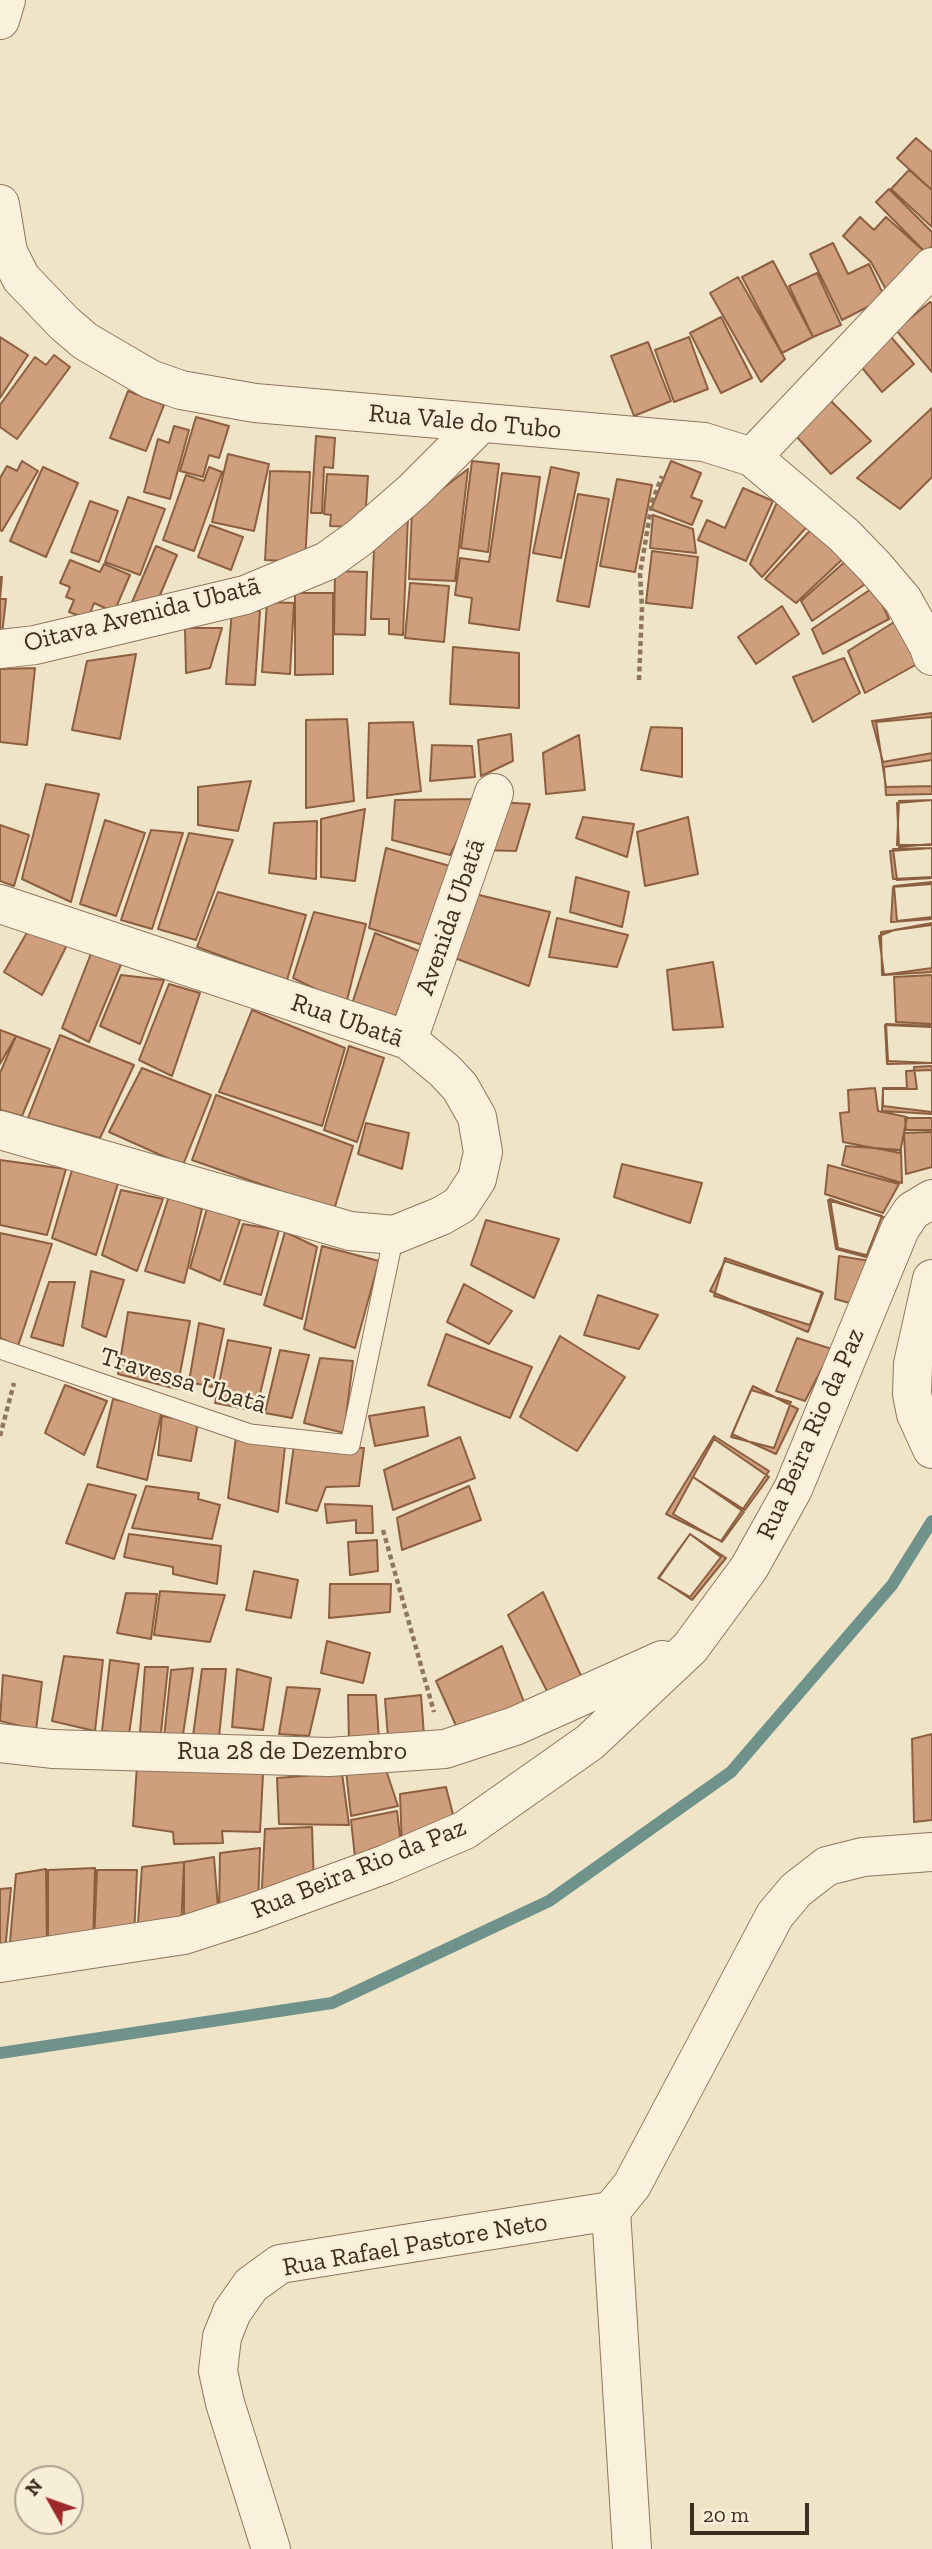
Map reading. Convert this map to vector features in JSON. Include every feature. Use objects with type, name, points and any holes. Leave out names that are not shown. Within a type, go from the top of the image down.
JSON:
[{"type":"street","points":[[0,20],[6,0]]},
{"type":"street","name":"Rua Vale do Tubo","points":[[0,204],[8,252],[21,278],[85,341],[150,379],[181,390],[255,403],[704,442],[752,457],[917,598],[932,656]]},
{"type":"street","points":[[752,457],[932,267]]},
{"type":"street","name":"Oitava Avenida Ubatã","points":[[0,649],[35,645],[245,594],[327,561],[359,538],[414,490],[480,424]]},
{"type":"street","name":"Avenida Ubatã","points":[[408,1040],[494,793]]},
{"type":"street","name":"Rua Ubatã","points":[[0,904],[408,1040],[445,1070],[460,1087],[477,1117],[483,1152],[477,1179],[460,1205],[441,1216],[394,1235],[350,1231],[0,1130]]},
{"type":"street","name":"Rua Beira Rio da Paz","points":[[0,1964],[184,1935],[373,1868],[466,1830],[590,1742],[690,1648],[749,1568],[793,1489],[905,1219],[912,1211],[932,1199]]},
{"type":"street","points":[[928,1442],[912,1394],[913,1364],[932,1279]]},
{"type":"street","points":[[874,1294],[913,1364]]},
{"type":"street","name":"Rua 28 de Dezembro","points":[[0,1743],[52,1749],[329,1758],[444,1749],[515,1726],[690,1648]]},
{"type":"street","points":[[632,2549],[611,2211],[632,2185],[775,1915],[796,1889],[827,1866],[863,1857],[932,1852]]},
{"type":"street","name":"Rua Rafael Pastore Neto","points":[[271,2549],[225,2403],[218,2371],[222,2337],[232,2312],[251,2285],[280,2264],[611,2211]]},
{"type":"lane","name":"Travessa Ubatã","points":[[0,1349],[250,1434],[350,1445],[394,1235]]},
{"type":"path","points":[[639,680],[642,608],[640,574],[652,502],[677,440]]},
{"type":"path","points":[[0,1436],[22,1357]]},
{"type":"path","points":[[383,1530],[444,1749]]},
{"type":"building","points":[[916,138],[932,152],[932,190],[897,158]]},
{"type":"building","points":[[909,170],[932,190],[932,227],[891,189]]},
{"type":"building","points":[[889,189],[932,232],[932,246],[926,253],[876,202]]},
{"type":"building","points":[[860,217],[874,230],[886,217],[926,253],[889,295],[871,262],[843,236]]},
{"type":"building","points":[[833,243],[848,274],[869,264],[885,298],[842,320],[810,254]]},
{"type":"building","points":[[773,261],[813,337],[782,353],[742,277]]},
{"type":"building","points":[[817,273],[841,325],[813,337],[789,286]]},
{"type":"building","points":[[738,277],[785,359],[761,382],[710,293]]},
{"type":"building","points":[[930,302],[932,304],[932,372],[896,330]]},
{"type":"building","points":[[721,317],[752,378],[721,393],[690,333]]},
{"type":"building","points":[[0,337],[28,355],[0,398]]},
{"type":"building","points":[[689,337],[708,389],[674,402],[655,350]]},
{"type":"building","points":[[891,337],[914,364],[882,392],[859,364]]},
{"type":"building","points":[[648,342],[671,401],[634,416],[611,356]]},
{"type":"building","points":[[54,355],[70,367],[17,439],[0,427],[0,405],[35,357],[46,365]]},
{"type":"building","points":[[128,391],[164,405],[146,451],[110,438]]},
{"type":"building","points":[[828,398],[871,441],[831,474],[797,437]]},
{"type":"building","points":[[932,408],[932,477],[900,509],[857,478]]},
{"type":"building","points":[[196,417],[229,426],[219,458],[209,455],[203,477],[180,471]]},
{"type":"building","points":[[174,426],[189,430],[170,499],[144,492],[158,439],[169,443]]},
{"type":"building","points":[[316,436],[335,438],[333,468],[324,467],[322,513],[311,513]]},
{"type":"building","points":[[228,454],[269,464],[254,531],[212,522]]},
{"type":"building","points":[[22,461],[38,471],[2,531],[0,478],[7,466],[17,471]]},
{"type":"building","points":[[472,461],[499,464],[488,552],[461,548]]},
{"type":"building","points":[[671,461],[701,473],[691,497],[702,501],[692,525],[651,509]]},
{"type":"building","points":[[43,467],[78,483],[46,557],[10,541]]},
{"type":"building","points":[[209,467],[222,472],[194,551],[163,540],[186,475],[204,481]]},
{"type":"building","points":[[551,467],[579,473],[561,558],[533,553]]},
{"type":"building","points":[[468,469],[455,581],[409,579],[412,512]]},
{"type":"building","points":[[270,471],[310,472],[305,562],[265,560]]},
{"type":"building","points":[[502,473],[540,477],[519,630],[469,623],[472,598],[455,595],[460,558],[489,562]]},
{"type":"building","points":[[327,474],[368,476],[365,521],[354,527],[330,526],[331,515],[324,514]]},
{"type":"building","points":[[617,479],[652,485],[635,572],[600,566]]},
{"type":"building","points":[[743,488],[773,501],[746,561],[698,540],[707,520],[725,528]]},
{"type":"building","points":[[578,494],[609,499],[589,607],[557,601]]},
{"type":"building","points":[[128,497],[165,509],[140,575],[105,562]]},
{"type":"building","points":[[778,500],[812,521],[762,577],[750,564]]},
{"type":"building","points":[[90,501],[118,511],[99,562],[71,552]]},
{"type":"building","points":[[653,515],[693,529],[696,553],[650,548]]},
{"type":"building","points":[[408,517],[403,635],[389,634],[389,619],[371,619],[374,550]]},
{"type":"building","points":[[210,525],[243,537],[231,570],[198,557]]},
{"type":"building","points":[[815,525],[848,554],[796,603],[765,579]]},
{"type":"building","points":[[156,546],[177,555],[151,616],[130,607]]},
{"type":"building","points":[[652,551],[698,557],[692,608],[646,603]]},
{"type":"building","points":[[849,558],[871,580],[812,621],[801,601]]},
{"type":"building","points":[[70,560],[100,572],[104,564],[130,575],[114,612],[94,603],[88,619],[69,612],[74,600],[66,597],[70,587],[60,583]]},
{"type":"building","points":[[335,571],[367,572],[365,635],[334,634]]},
{"type":"building","points":[[410,583],[449,586],[444,642],[405,638]]},
{"type":"building","points":[[874,587],[889,619],[823,654],[812,629]]},
{"type":"building","points":[[295,593],[333,593],[333,674],[295,675]]},
{"type":"building","points":[[0,599],[6,599],[1,643],[0,643]]},
{"type":"building","points":[[267,602],[294,603],[290,674],[262,672]]},
{"type":"building","points":[[782,606],[799,634],[756,664],[738,637]]},
{"type":"building","points":[[232,610],[260,611],[255,685],[226,684]]},
{"type":"building","points":[[899,619],[919,663],[865,693],[848,651]]},
{"type":"building","points":[[185,628],[222,628],[210,668],[186,673]]},
{"type":"building","points":[[453,647],[519,653],[519,708],[450,704]]},
{"type":"building","points":[[136,654],[120,739],[72,730],[87,661]]},
{"type":"building","points":[[844,658],[860,693],[813,722],[793,677]]},
{"type":"building","points":[[35,668],[27,745],[0,742],[0,669]]},
{"type":"building","points":[[932,713],[932,753],[883,762],[872,721]]},
{"type":"building","points":[[932,717],[932,786],[886,787],[876,722]]},
{"type":"building","points":[[347,719],[354,801],[306,808],[306,720]]},
{"type":"building","points":[[413,722],[421,791],[367,798],[369,723]]},
{"type":"building","points":[[651,727],[682,728],[682,777],[641,770]]},
{"type":"building","points":[[511,734],[513,761],[481,776],[478,740]]},
{"type":"building","points":[[579,735],[585,790],[546,794],[543,753]]},
{"type":"building","points":[[432,745],[472,746],[475,777],[430,781]]},
{"type":"building","points":[[932,760],[932,794],[886,795],[884,767]]},
{"type":"building","points":[[251,781],[238,831],[198,825],[198,787]]},
{"type":"building","points":[[46,784],[99,794],[71,902],[22,879]]},
{"type":"building","points":[[479,799],[450,855],[392,840],[395,800]]},
{"type":"building","points":[[932,800],[932,845],[897,845],[899,801]]},
{"type":"building","points":[[932,800],[932,844],[899,847],[897,803]]},
{"type":"building","points":[[499,802],[530,804],[516,851],[480,850]]},
{"type":"building","points":[[365,809],[355,881],[321,877],[321,819]]},
{"type":"building","points":[[583,817],[634,824],[627,857],[576,838]]},
{"type":"building","points":[[688,817],[698,874],[645,886],[637,832]]},
{"type":"building","points":[[105,820],[145,833],[116,916],[80,904]]},
{"type":"building","points":[[317,821],[316,879],[269,873],[274,823]]},
{"type":"building","points":[[0,825],[29,835],[14,886],[0,881]]},
{"type":"building","points":[[151,830],[183,833],[152,929],[121,920]]},
{"type":"building","points":[[189,833],[233,840],[196,940],[158,929]]},
{"type":"building","points":[[386,848],[450,866],[426,946],[369,928]]},
{"type":"building","points":[[932,848],[932,878],[897,880],[893,849]]},
{"type":"building","points":[[932,848],[932,877],[893,879],[890,851]]},
{"type":"building","points":[[576,877],[629,892],[622,927],[570,912]]},
{"type":"building","points":[[932,882],[932,917],[897,921],[894,886]]},
{"type":"building","points":[[932,884],[932,919],[891,922],[893,887]]},
{"type":"building","points":[[218,892],[306,915],[287,980],[197,947]]},
{"type":"building","points":[[475,894],[550,912],[529,986],[452,957]]},
{"type":"building","points":[[314,912],[366,924],[346,1004],[293,978]]},
{"type":"building","points":[[557,918],[628,935],[617,967],[549,957]]},
{"type":"building","points":[[932,923],[932,972],[884,975],[879,936],[894,930]]},
{"type":"building","points":[[932,925],[932,968],[882,975],[881,932]]},
{"type":"building","points":[[28,931],[67,945],[42,995],[4,972]]},
{"type":"building","points":[[375,933],[424,953],[395,1018],[351,1007]]},
{"type":"building","points":[[92,951],[122,962],[89,1042],[62,1028]]},
{"type":"building","points":[[713,962],[723,1027],[673,1030],[667,970]]},
{"type":"building","points":[[121,975],[164,980],[140,1044],[100,1026]]},
{"type":"building","points":[[932,975],[932,1024],[896,1022],[894,977]]},
{"type":"building","points":[[169,984],[200,993],[172,1076],[139,1060]]},
{"type":"building","points":[[252,1010],[345,1048],[322,1126],[219,1092]]},
{"type":"building","points":[[886,1024],[932,1026],[932,1063],[888,1061]]},
{"type":"building","points":[[885,1025],[932,1027],[932,1063],[887,1064]]},
{"type":"building","points":[[0,1030],[16,1036],[0,1064]]},
{"type":"building","points":[[60,1035],[134,1065],[100,1138],[28,1118]]},
{"type":"building","points":[[16,1036],[50,1049],[22,1116],[0,1110],[0,1073]]},
{"type":"building","points":[[349,1046],[384,1058],[357,1142],[324,1130]]},
{"type":"building","points":[[932,1066],[932,1114],[882,1111],[883,1089],[917,1089],[914,1067]]},
{"type":"building","points":[[142,1068],[211,1095],[183,1165],[109,1132]]},
{"type":"building","points":[[932,1070],[932,1112],[883,1106],[883,1088],[907,1088],[906,1071]]},
{"type":"building","points":[[875,1088],[878,1111],[907,1117],[900,1153],[843,1142],[840,1113],[849,1112],[848,1090]]},
{"type":"building","points":[[216,1095],[353,1146],[334,1210],[192,1160]]},
{"type":"building","points":[[905,1118],[932,1118],[932,1130],[906,1130]]},
{"type":"building","points":[[366,1123],[409,1133],[402,1169],[358,1154]]},
{"type":"building","points":[[932,1132],[932,1167],[906,1174],[904,1133]]},
{"type":"building","points":[[846,1146],[901,1150],[902,1183],[842,1165]]},
{"type":"building","points":[[0,1160],[66,1169],[47,1235],[0,1225]]},
{"type":"building","points":[[622,1164],[702,1183],[690,1223],[614,1197]]},
{"type":"building","points":[[828,1165],[899,1184],[883,1213],[825,1194]]},
{"type":"building","points":[[72,1170],[119,1180],[96,1255],[52,1238]]},
{"type":"building","points":[[121,1190],[163,1199],[137,1271],[102,1255]]},
{"type":"building","points":[[169,1196],[202,1209],[184,1283],[145,1271]]},
{"type":"building","points":[[830,1199],[886,1218],[870,1256],[838,1248]]},
{"type":"building","points":[[828,1200],[882,1216],[866,1257],[836,1249]]},
{"type":"building","points":[[208,1205],[240,1220],[220,1281],[190,1268]]},
{"type":"building","points":[[486,1220],[559,1239],[534,1298],[471,1265]]},
{"type":"building","points":[[243,1224],[279,1230],[261,1295],[224,1284]]},
{"type":"building","points":[[285,1232],[317,1247],[302,1319],[264,1305]]},
{"type":"building","points":[[0,1233],[52,1244],[18,1346],[0,1338]]},
{"type":"building","points":[[322,1246],[379,1261],[355,1348],[304,1329]]},
{"type":"building","points":[[839,1256],[870,1261],[861,1306],[835,1299]]},
{"type":"building","points":[[725,1258],[822,1292],[810,1325],[714,1296]]},
{"type":"building","points":[[725,1261],[823,1293],[808,1332],[710,1291]]},
{"type":"building","points":[[91,1271],[124,1280],[106,1337],[82,1327]]},
{"type":"building","points":[[49,1282],[75,1282],[63,1346],[31,1337]]},
{"type":"building","points":[[464,1284],[512,1311],[489,1344],[447,1322]]},
{"type":"building","points":[[598,1295],[658,1315],[639,1349],[584,1335]]},
{"type":"building","points":[[128,1312],[190,1321],[177,1389],[118,1374]]},
{"type":"building","points":[[199,1323],[224,1329],[212,1387],[189,1382]]},
{"type":"building","points":[[446,1334],[532,1367],[510,1418],[428,1385]]},
{"type":"building","points":[[560,1336],[625,1377],[577,1451],[520,1417]]},
{"type":"building","points":[[797,1338],[832,1349],[805,1401],[776,1391]]},
{"type":"building","points":[[228,1340],[271,1348],[256,1411],[215,1403]]},
{"type":"building","points":[[280,1350],[309,1355],[292,1418],[265,1413]]},
{"type":"building","points":[[320,1358],[353,1361],[344,1433],[304,1423]]},
{"type":"building","points":[[65,1385],[107,1401],[84,1455],[45,1433]]},
{"type":"building","points":[[753,1386],[798,1409],[776,1454],[732,1434]]},
{"type":"building","points":[[751,1390],[791,1402],[774,1448],[731,1437]]},
{"type":"building","points":[[113,1399],[162,1410],[147,1480],[97,1467]]},
{"type":"building","points":[[424,1407],[428,1436],[375,1446],[369,1416]]},
{"type":"building","points":[[162,1416],[198,1423],[191,1461],[158,1455]]},
{"type":"building","points":[[714,1436],[769,1471],[721,1541],[666,1514]]},
{"type":"building","points":[[236,1437],[285,1446],[278,1512],[228,1498]]},
{"type":"building","points":[[460,1437],[475,1478],[393,1510],[384,1470]]},
{"type":"building","points":[[714,1439],[769,1477],[745,1510],[693,1477]]},
{"type":"building","points":[[294,1445],[364,1448],[359,1486],[326,1487],[317,1511],[286,1503]]},
{"type":"building","points":[[693,1477],[744,1512],[722,1542],[673,1514]]},
{"type":"building","points":[[88,1484],[136,1495],[114,1559],[66,1543]]},
{"type":"building","points":[[146,1486],[199,1493],[198,1499],[220,1505],[212,1539],[132,1528]]},
{"type":"building","points":[[469,1486],[481,1520],[402,1550],[397,1518]]},
{"type":"building","points":[[325,1504],[372,1506],[373,1533],[356,1533],[356,1520],[327,1523]]},
{"type":"building","points":[[129,1534],[221,1546],[217,1584],[173,1574],[173,1567],[124,1557]]},
{"type":"building","points":[[690,1534],[721,1557],[690,1597],[658,1578]]},
{"type":"building","points":[[690,1534],[726,1558],[692,1600],[659,1578]]},
{"type":"building","points":[[377,1540],[378,1571],[350,1575],[348,1542]]},
{"type":"building","points":[[254,1571],[298,1580],[291,1618],[246,1610]]},
{"type":"building","points":[[330,1584],[391,1584],[390,1612],[329,1618]]},
{"type":"building","points":[[160,1591],[225,1595],[210,1642],[154,1635]]},
{"type":"building","points":[[543,1592],[582,1678],[548,1693],[508,1615]]},
{"type":"building","points":[[126,1593],[157,1594],[151,1639],[117,1633]]},
{"type":"building","points":[[327,1641],[370,1653],[363,1683],[321,1673]]},
{"type":"building","points":[[502,1646],[524,1702],[458,1730],[436,1681]]},
{"type":"building","points":[[64,1656],[103,1660],[95,1731],[52,1721]]},
{"type":"building","points":[[110,1660],[139,1664],[129,1734],[102,1731]]},
{"type":"building","points":[[145,1667],[168,1667],[161,1733],[140,1732]]},
{"type":"building","points":[[193,1668],[182,1741],[164,1738],[171,1670]]},
{"type":"building","points":[[202,1669],[226,1669],[219,1737],[193,1736]]},
{"type":"building","points":[[237,1669],[271,1678],[263,1730],[232,1727]]},
{"type":"building","points":[[3,1675],[42,1682],[36,1730],[0,1721]]},
{"type":"building","points":[[287,1687],[320,1689],[309,1736],[279,1734]]},
{"type":"building","points":[[348,1695],[376,1695],[379,1740],[349,1743]]},
{"type":"building","points":[[421,1695],[424,1735],[388,1738],[385,1699]]},
{"type":"building","points":[[932,1734],[932,1820],[914,1822],[912,1739]]},
{"type":"building","points":[[137,1765],[263,1774],[260,1832],[222,1831],[223,1843],[174,1844],[173,1832],[133,1826]]},
{"type":"building","points":[[385,1767],[398,1806],[351,1816],[346,1771]]},
{"type":"building","points":[[342,1773],[349,1825],[279,1824],[277,1778]]},
{"type":"building","points":[[446,1787],[457,1830],[402,1848],[400,1794]]},
{"type":"building","points":[[397,1811],[402,1853],[356,1867],[351,1820]]},
{"type":"building","points":[[312,1827],[314,1886],[261,1905],[265,1829]]},
{"type":"building","points":[[260,1848],[258,1906],[219,1916],[220,1853]]},
{"type":"building","points":[[214,1857],[219,1920],[184,1931],[184,1862]]},
{"type":"building","points":[[184,1862],[181,1930],[137,1936],[142,1867]]},
{"type":"building","points":[[95,1868],[93,1947],[48,1946],[48,1870]]},
{"type":"building","points":[[46,1869],[47,1949],[9,1953],[16,1874]]},
{"type":"building","points":[[97,1870],[137,1870],[134,1938],[94,1943]]},
{"type":"building","points":[[11,1888],[5,1951],[0,1951],[0,1889]]},
{"type":"waterway","points":[[0,2053],[332,2003],[549,1901],[731,1772],[892,1585],[932,1521]]}]
